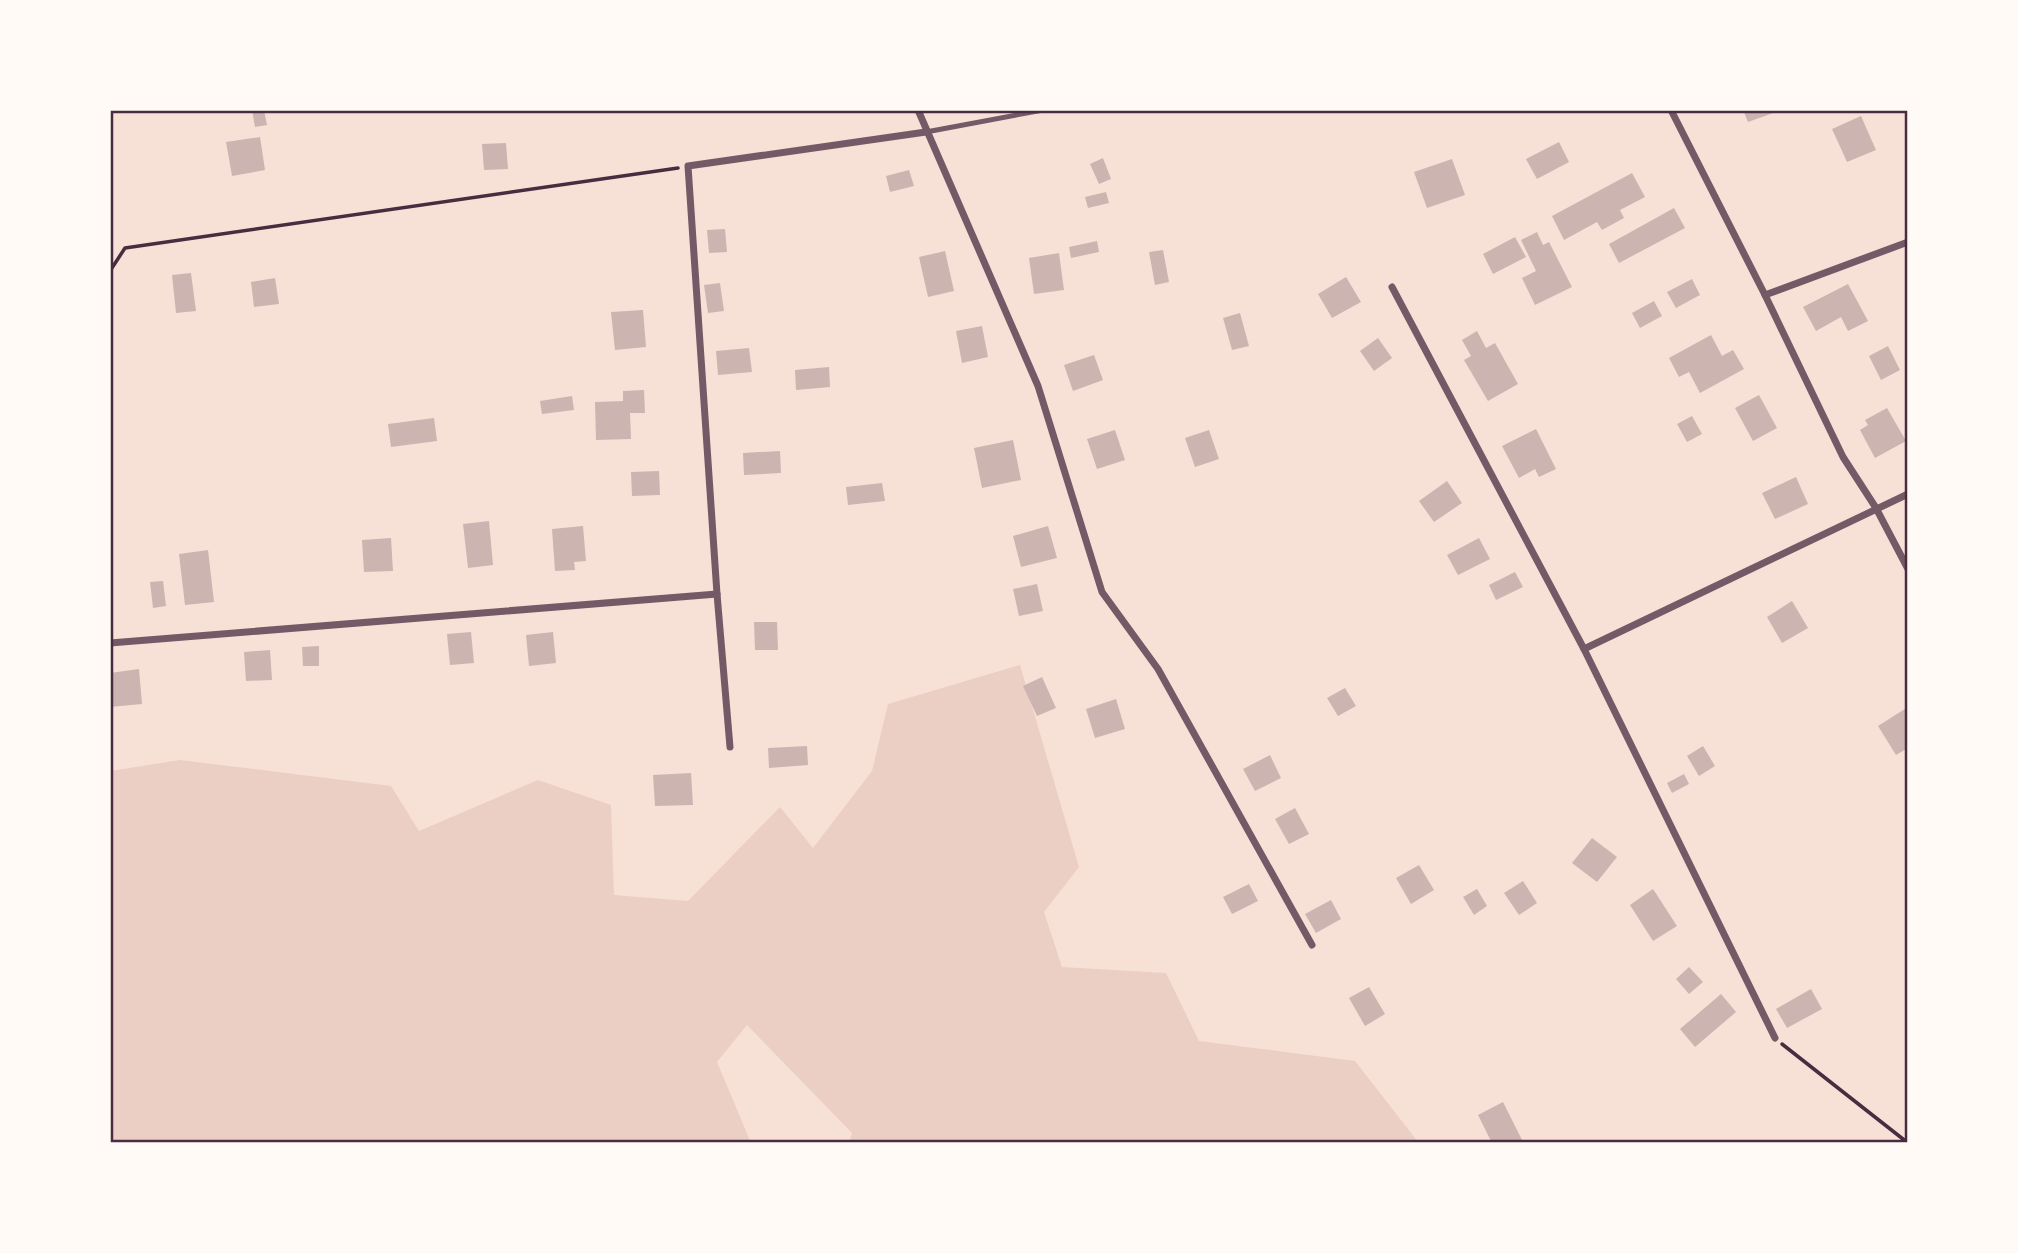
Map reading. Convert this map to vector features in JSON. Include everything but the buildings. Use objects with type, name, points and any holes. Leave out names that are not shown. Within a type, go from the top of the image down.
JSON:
[{"type":"street","points":[[918,110],[1038,386],[1102,592],[1158,668],[1312,945]]},
{"type":"street","points":[[1671,110],[1843,457],[1908,569]]},
{"type":"street","points":[[730,747],[688,166],[926,132]]},
{"type":"street","points":[[1765,295],[1908,242]]},
{"type":"street","points":[[1392,287],[1584,649],[1775,1038]]},
{"type":"street","points":[[1584,649],[1908,494]]},
{"type":"street","points":[[110,643],[717,594]]},
{"type":"lane","points":[[926,132],[1043,110]]},
{"type":"path","points":[[110,271],[125,248],[688,166]]},
{"type":"path","points":[[1775,1038],[1908,1143]]},
{"type":"shaded area","points":[[1020,665],[1079,867],[1044,912],[1062,967],[1166,973],[1199,1041],[1355,1061],[1419,1143],[849,1143],[852,1133],[747,1025],[717,1062],[751,1143],[110,1143],[110,771],[180,760],[391,786],[419,831],[538,780],[611,805],[614,895],[688,901],[780,807],[813,848],[872,771],[888,704]]}]
